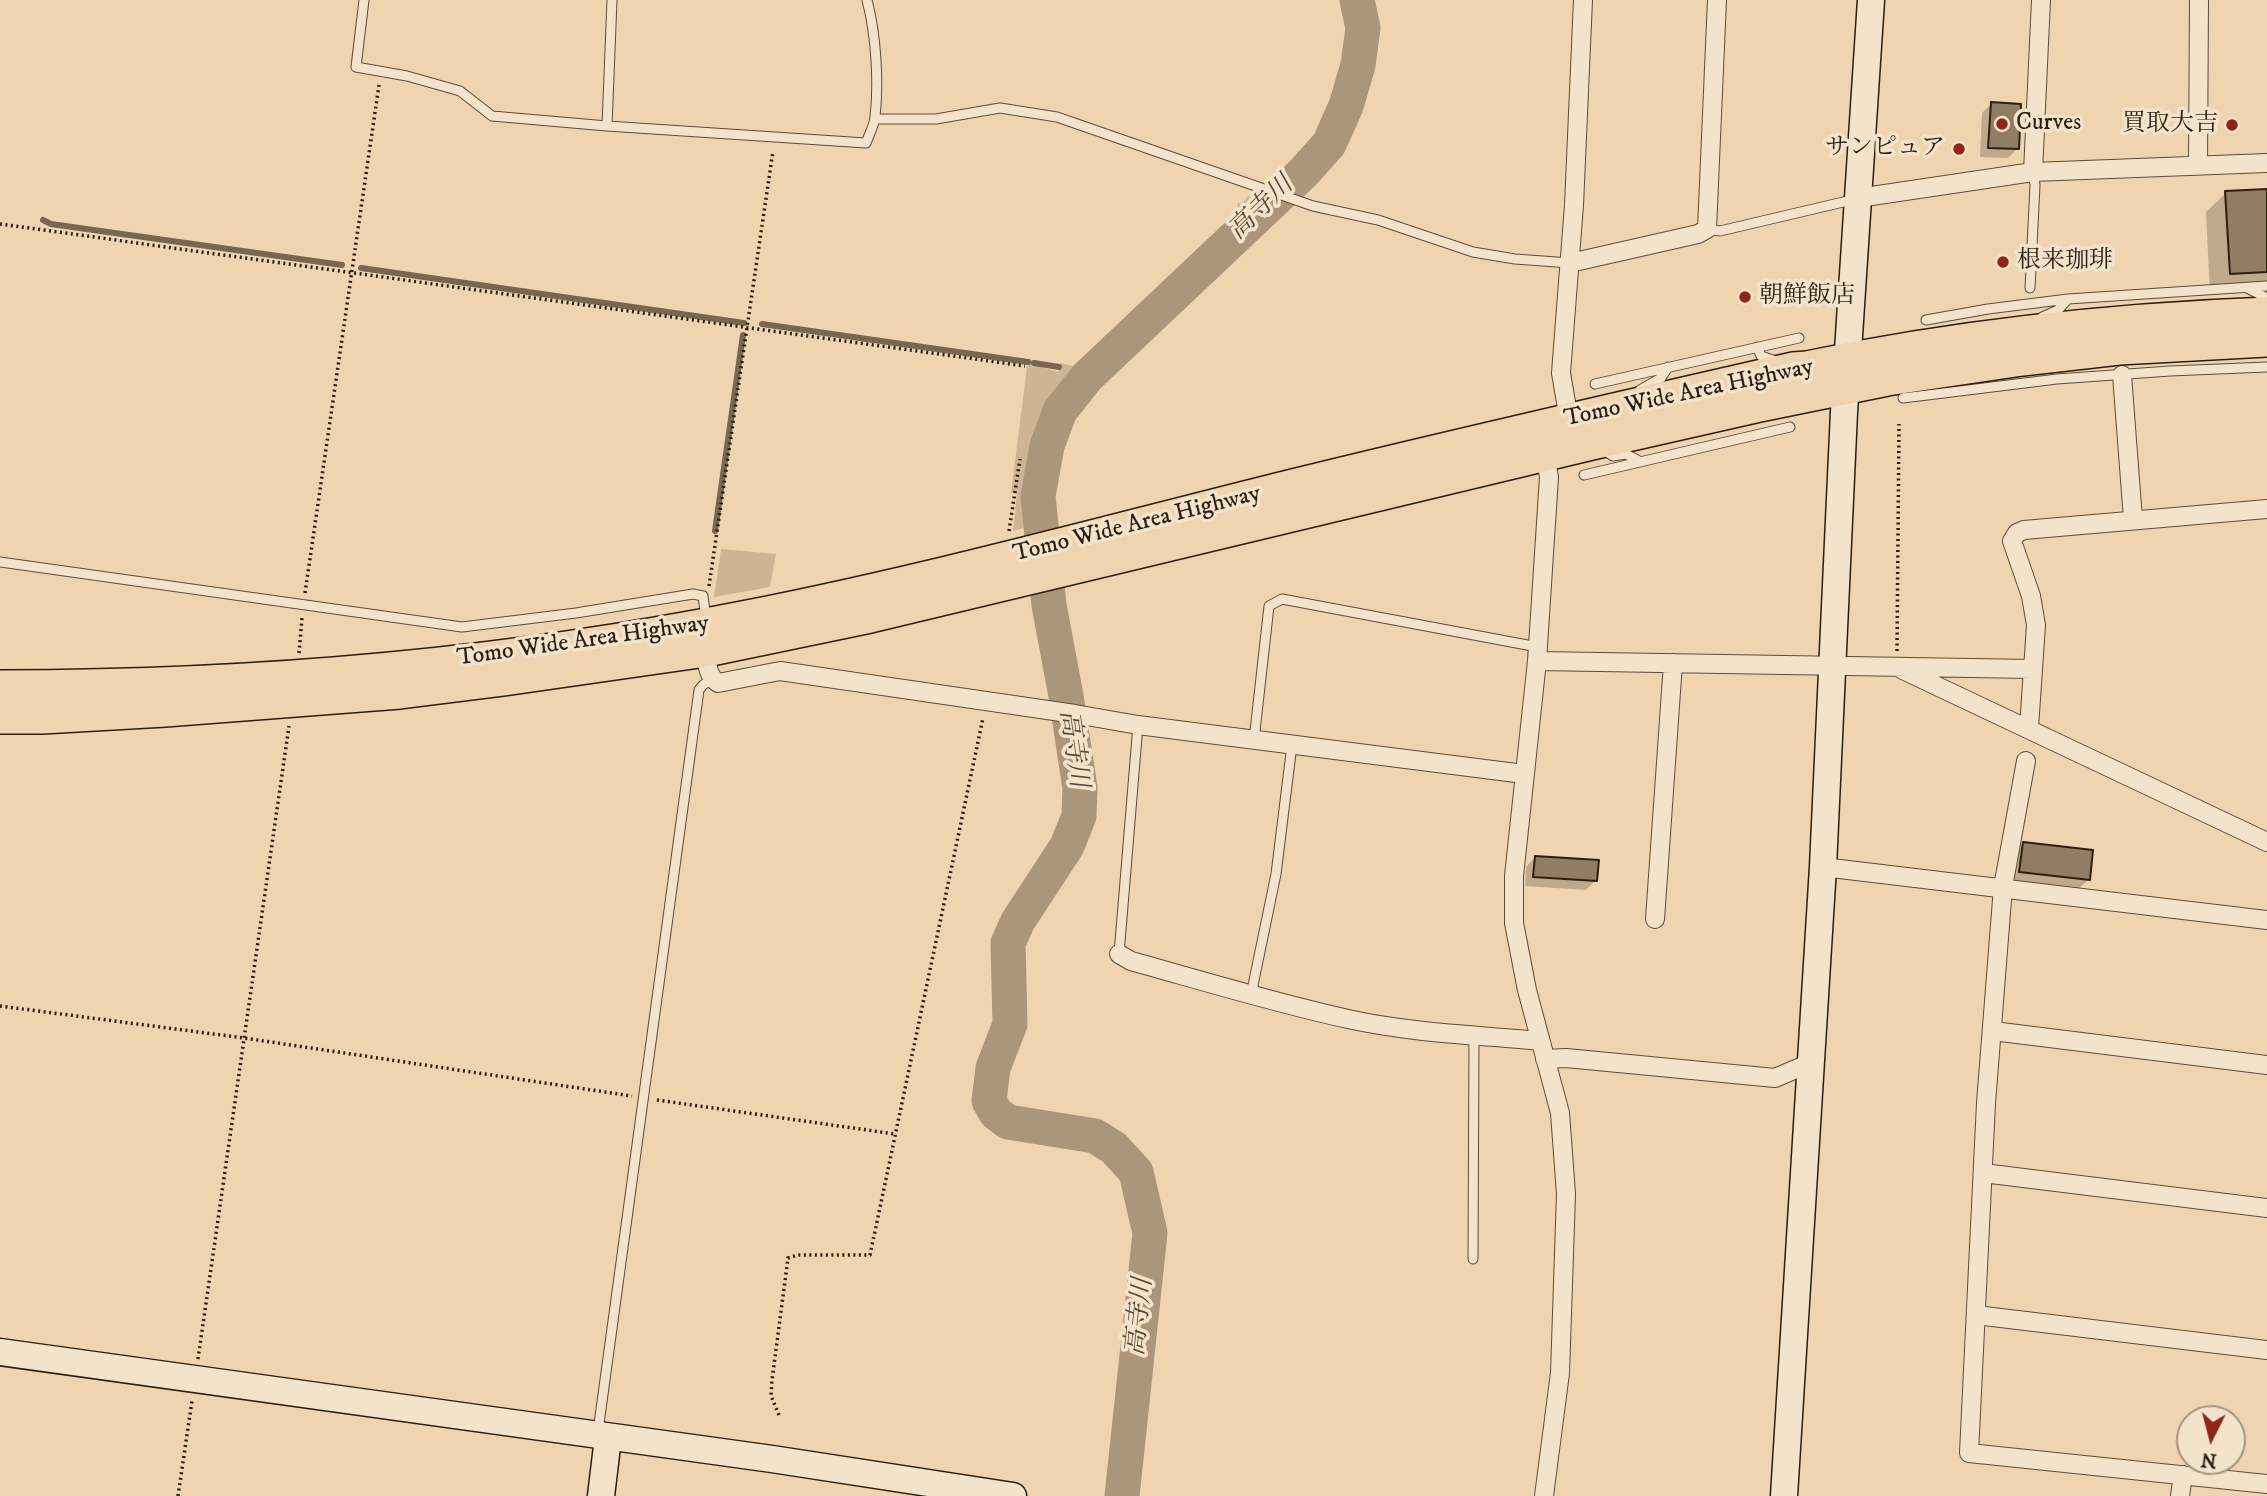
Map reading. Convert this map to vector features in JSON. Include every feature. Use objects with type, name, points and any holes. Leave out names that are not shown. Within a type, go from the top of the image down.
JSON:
[{"type":"highway","name":"Tomo Wide Area Highway","points":[[2032,357],[2118,322],[2267,314]]},
{"type":"highway","name":"Tomo Wide Area Highway","points":[[1060,557],[1385,463],[1582,446],[1625,407],[1796,353],[1807,368],[1848,373],[2119,348],[2204,350],[2267,340]]},
{"type":"highway","name":"Tomo Wide Area Highway","points":[[0,687],[168,684],[300,676],[707,637],[858,619],[1021,563],[1582,446],[1757,413],[1848,373]]},
{"type":"highway","name":"Tomo Wide Area Highway","points":[[0,717],[165,710],[400,692],[504,680],[707,637]]},
{"type":"street","points":[[1582,446],[1561,373],[1570,263],[1583,0]]},
{"type":"street","points":[[1570,263],[1698,234],[1707,229],[1717,0]]},
{"type":"street","points":[[1784,1496],[1823,867],[1848,373],[1871,0]]},
{"type":"street","points":[[2033,173],[2040,0]]},
{"type":"street","points":[[2198,166],[2199,0]]},
{"type":"street","points":[[1858,198],[2033,173],[2267,163]]},
{"type":"street","points":[[2122,375],[2133,519]]},
{"type":"street","points":[[1544,1496],[1560,1373],[1566,1194],[1560,1113],[1540,1041],[1514,923],[1514,876],[1537,654],[1550,472],[1545,454]]},
{"type":"street","points":[[2029,728],[2036,625],[2031,596],[2012,541],[2017,533],[2024,530],[2133,519],[2267,509]]},
{"type":"street","points":[[707,637],[718,683],[780,671],[1075,713],[1138,725],[1524,774]]},
{"type":"street","points":[[1537,654],[1674,663],[2033,669]]},
{"type":"street","points":[[1655,919],[1674,663]]},
{"type":"street","points":[[1897,667],[2267,842]]},
{"type":"street","points":[[2026,761],[2003,887],[1983,1173],[1969,1453],[2176,1474]]},
{"type":"street","points":[[1823,867],[2267,920]]},
{"type":"street","points":[[1119,954],[1131,961],[1350,1020],[1540,1041]]},
{"type":"street","points":[[1993,1031],[2267,1065]]},
{"type":"street","points":[[1545,1059],[1566,1058],[1775,1078],[1810,1063]]},
{"type":"street","points":[[1983,1173],[2267,1208]]},
{"type":"street","points":[[1976,1315],[2267,1350]]},
{"type":"street","points":[[0,1352],[1013,1496]]},
{"type":"street","points":[[601,1496],[603,1437]]},
{"type":"street","points":[[2180,1496],[2183,1475],[2267,1484]]},
{"type":"lane","points":[[364,0],[356,67],[460,91],[492,116],[607,127],[866,143],[875,119],[876,64],[867,0]]},
{"type":"lane","points":[[607,127],[612,0]]},
{"type":"lane","points":[[875,119],[936,119],[1000,108],[1057,117],[1287,199],[1378,220],[1473,251],[1515,259],[1570,263]]},
{"type":"lane","points":[[2030,288],[2035,184],[2033,173]]},
{"type":"lane","points":[[1707,229],[1720,231],[1858,198]]},
{"type":"lane","points":[[1926,320],[2068,299],[2267,286]]},
{"type":"lane","points":[[2245,287],[2267,298]]},
{"type":"lane","points":[[2057,379],[2032,357],[2043,317],[2058,310],[2068,299]]},
{"type":"lane","points":[[1757,347],[1761,356],[1796,353]]},
{"type":"lane","points":[[1595,384],[1757,347],[1796,353]]},
{"type":"lane","points":[[2170,371],[2182,361]]},
{"type":"lane","points":[[1625,407],[1640,389],[1661,379],[1668,367]]},
{"type":"lane","points":[[1903,398],[2057,379],[2267,367]]},
{"type":"lane","points":[[1725,441],[1736,426]]},
{"type":"lane","points":[[1582,446],[1639,461],[1790,427]]},
{"type":"lane","points":[[1582,446],[1613,456],[1626,454],[1639,461]]},
{"type":"lane","points":[[0,562],[462,627],[576,613],[693,594],[707,637],[703,685],[699,690],[603,1437]]},
{"type":"lane","points":[[1254,740],[1269,606],[1282,599],[1537,654]]},
{"type":"lane","points":[[1119,954],[1138,725]]},
{"type":"lane","points":[[1251,995],[1276,874],[1292,744]]},
{"type":"lane","points":[[1473,1259],[1474,1035]]},
{"type":"path","points":[[300,676],[304,605],[382,71]]},
{"type":"path","points":[[707,637],[710,585],[775,139]]},
{"type":"path","points":[[0,224],[1025,366]]},
{"type":"path","points":[[1897,667],[1899,424]]},
{"type":"path","points":[[1020,459],[1008,537],[1021,563]]},
{"type":"path","points":[[779,1415],[771,1396],[788,1258],[798,1255],[870,1255],[984,702]]},
{"type":"path","points":[[178,1496],[288,732]]},
{"type":"path","points":[[0,1006],[244,1038],[895,1134]]},
{"type":"shaded area","points":[[1248,196],[1258,201],[1079,375],[1057,401],[1045,422],[1037,450],[1031,497],[1032,525],[1013,531],[1017,494],[1011,493],[1028,359],[1034,360],[1034,365],[1058,372],[1060,363],[1077,367],[1237,213],[1238,202],[1242,204]]},
{"type":"shaded area","points":[[721,549],[776,554],[770,587],[714,597]]},
{"type":"building","points":[[1991,102],[2021,104],[2019,149],[1988,148]]},
{"type":"building","points":[[2267,189],[2267,272],[2230,274],[2225,191]]},
{"type":"building","points":[[2023,842],[2093,850],[2090,880],[2019,872]]},
{"type":"building","points":[[1535,856],[1599,860],[1597,881],[1533,877]]},
{"type":"waterway","name":"高寺川","points":[[1122,1496],[1150,1233],[1136,1172],[1114,1148],[1095,1136],[1008,1122],[996,1113],[989,1101],[993,1068],[1010,1024],[1008,943],[1018,921],[1067,846],[1079,816],[1080,788],[1049,605],[1038,496],[1047,446],[1060,411],[1087,377],[1303,173],[1329,144],[1346,106],[1358,65],[1363,28],[1357,0]]},
{"type":"waterway","points":[[43,220],[51,224],[342,265]]},
{"type":"waterway","points":[[361,268],[744,323]]},
{"type":"waterway","points":[[762,324],[1028,362]]},
{"type":"waterway","points":[[715,531],[743,335]]},
{"type":"waterway","points":[[1034,363],[1059,367]]},
{"type":"place","name":"Curves","points":[[2002,124]]},
{"type":"place","name":"買取大吉","points":[[2232,125]]},
{"type":"place","name":"サンピュア","points":[[1959,149]]},
{"type":"place","name":"根来珈琲","points":[[2003,262]]},
{"type":"place","name":"朝鮮飯店","points":[[1745,297]]}]
